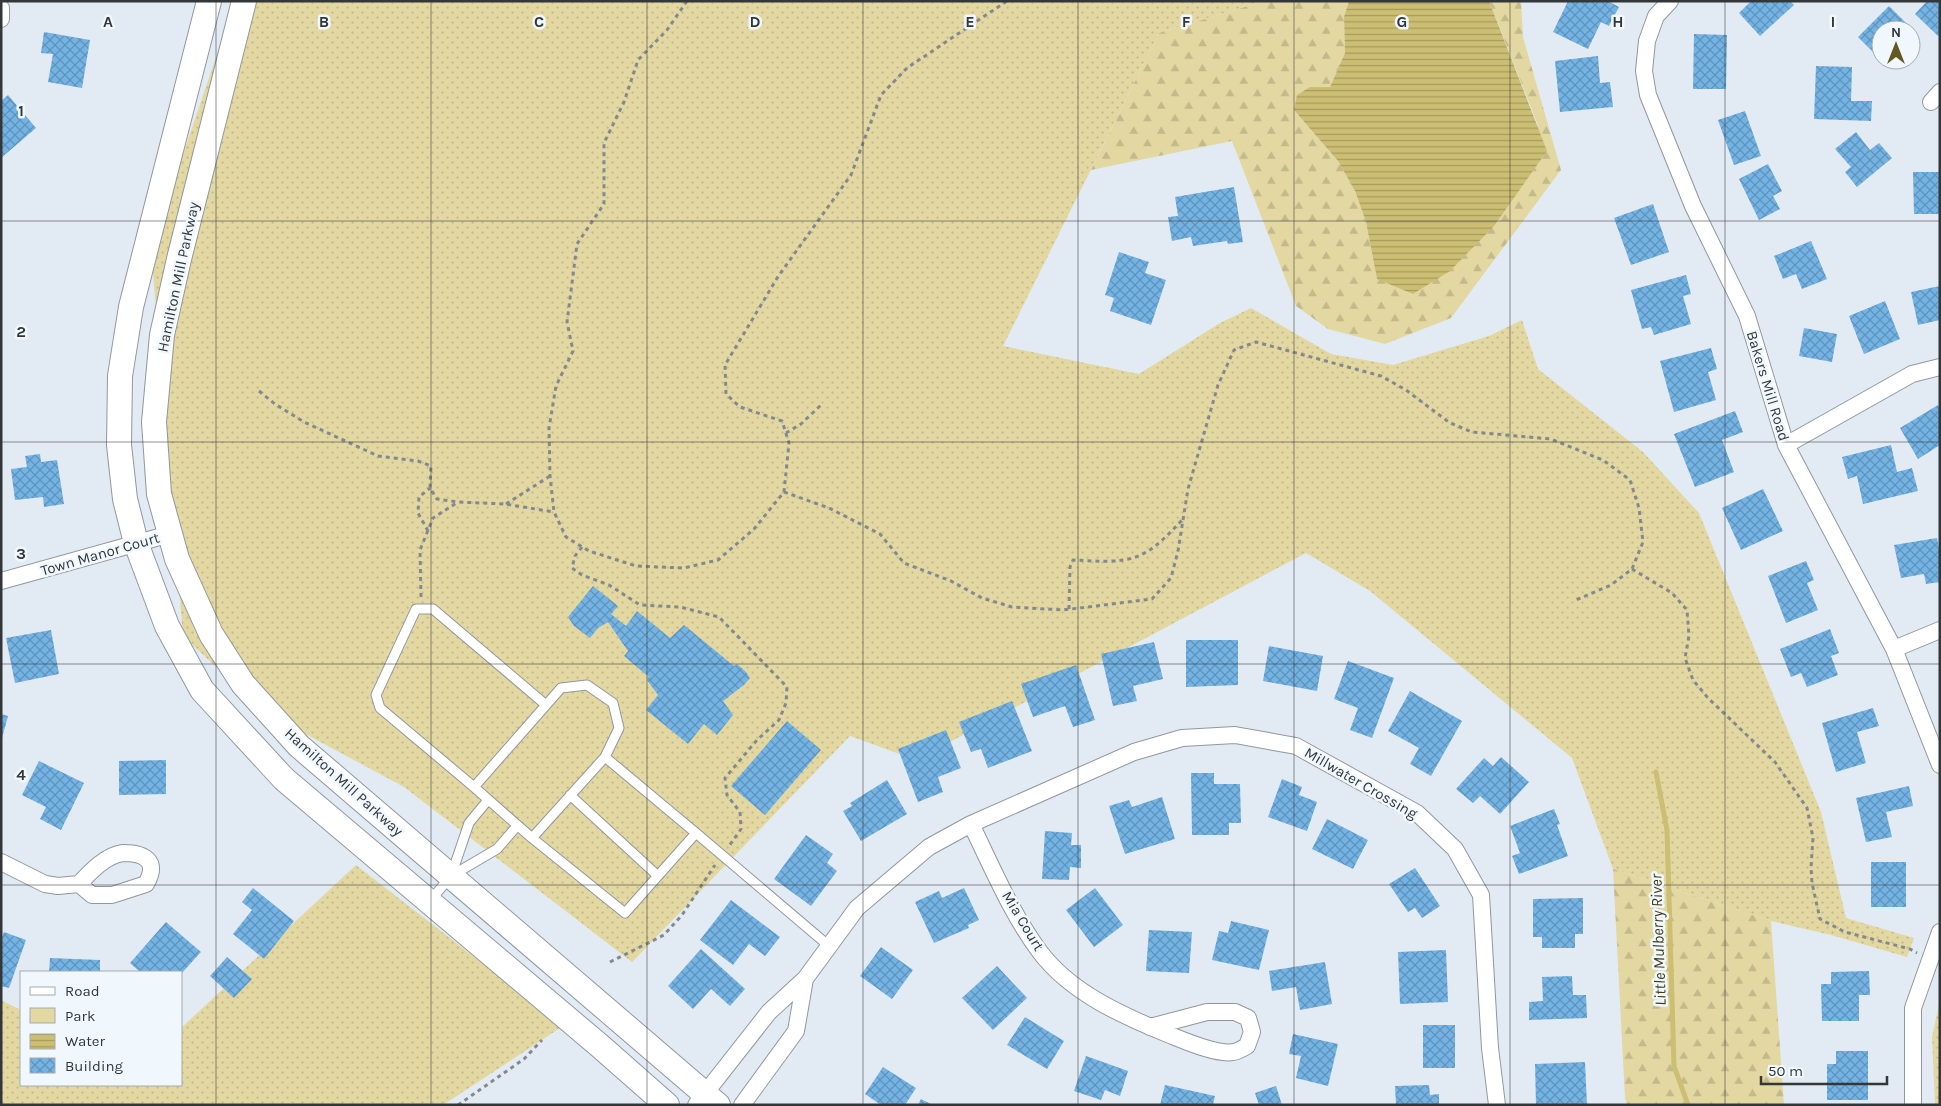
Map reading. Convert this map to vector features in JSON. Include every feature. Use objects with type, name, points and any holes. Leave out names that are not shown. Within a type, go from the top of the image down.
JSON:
[{"type":"street","points":[[210,1],[131,307],[120,376],[119,445],[125,499],[136,543],[167,626],[202,690],[284,779],[667,1105]]},
{"type":"street","name":"Hamilton Mill Parkway","points":[[244,1],[179,259],[162,335],[154,422],[159,494],[177,559],[211,634],[243,684],[299,746],[451,876],[707,1101]]},
{"type":"street","name":"Bakers Mill Road","points":[[1670,1],[1656,16],[1648,41],[1644,71],[1648,95],[1693,206],[1747,316],[1786,444],[1894,648],[1940,765]]},
{"type":"street","points":[[1,8],[1,19]]},
{"type":"street","points":[[1786,444],[1912,374],[1940,367]]},
{"type":"street","name":"Town Manor Court","points":[[1,581],[170,534]]},
{"type":"street","points":[[1894,648],[1940,630]]},
{"type":"street","name":"Millwater Crossing","points":[[707,1101],[769,1012],[805,979],[857,908],[929,848],[971,824],[1134,752],[1182,738],[1235,735],[1296,746],[1417,813],[1455,849],[1481,895],[1490,1048],[1497,1105]]},
{"type":"street","name":"Mia Court","points":[[971,824],[1017,918],[1041,953],[1070,982],[1104,1005],[1150,1027],[1211,1049],[1233,1052],[1247,1046],[1252,1032],[1248,1018],[1235,1012],[1207,1012],[1150,1027]]},
{"type":"street","points":[[1,862],[45,884],[58,886],[79,884]]},
{"type":"street","points":[[1913,1105],[1913,1008],[1940,932]]},
{"type":"street","name":"Millwater Crossing","points":[[742,1105],[796,1031],[805,979]]},
{"type":"lane","points":[[546,705],[433,609],[416,609],[376,695],[380,708],[517,826],[625,913],[696,833]]},
{"type":"lane","points":[[474,787],[561,688],[587,685],[613,703],[620,728],[605,757],[532,838]]},
{"type":"lane","points":[[605,757],[829,946]]},
{"type":"lane","points":[[570,795],[658,876]]},
{"type":"lane","points":[[451,876],[469,822],[488,800]]},
{"type":"lane","points":[[429,902],[451,876],[497,849],[517,826]]},
{"type":"path","points":[[687,1],[667,30],[638,60],[624,102],[604,143],[604,204],[577,244],[567,322],[573,352],[556,386],[549,428],[550,476],[554,512],[566,537],[589,551],[636,566],[684,568],[718,560],[754,529],[784,492],[789,442],[782,421],[740,407],[726,394],[725,366],[779,275],[851,175],[881,95],[907,68],[1007,1]]},
{"type":"path","points":[[784,492],[829,508],[880,534],[904,563],[951,581],[982,598],[1012,607],[1069,609],[1152,599],[1171,578],[1178,551],[1188,488],[1218,385],[1234,350],[1256,342],[1381,376],[1406,390],[1450,424],[1472,432],[1551,440],[1603,460],[1630,480],[1639,508],[1643,542],[1632,569],[1611,585],[1576,600]]},
{"type":"path","points":[[259,391],[275,404],[304,422],[378,456],[418,461],[431,466],[430,488],[437,499],[505,504],[554,512]]},
{"type":"path","points":[[786,433],[801,424],[822,404]]},
{"type":"path","points":[[505,504],[550,476]]},
{"type":"path","points":[[428,531],[418,513],[419,497],[430,488]]},
{"type":"path","points":[[421,609],[420,550],[433,518],[458,502]]},
{"type":"path","points":[[1069,609],[1069,574],[1073,560],[1114,562],[1137,558],[1148,553],[1164,540],[1183,520]]},
{"type":"path","points":[[582,547],[575,556],[572,568],[582,575],[609,585],[640,605],[680,607],[719,617],[787,687],[786,703],[779,720],[757,740],[725,778],[727,795],[740,812],[740,829],[730,844]]},
{"type":"path","points":[[1632,569],[1672,593],[1687,610],[1689,636],[1685,658],[1693,680],[1708,698],[1775,762],[1807,808],[1813,838],[1810,867],[1820,919],[1844,932],[1910,949]]},
{"type":"path","points":[[610,962],[664,935],[682,915],[716,864]]},
{"type":"path","points":[[458,1105],[524,1059],[542,1040]]},
{"type":"green space","points":[[235,1],[1264,1],[1159,33],[1003,346],[1139,374],[1220,323],[1251,308],[1331,354],[1393,365],[1489,336],[1522,320],[1538,369],[1643,452],[1699,513],[1821,812],[1846,918],[1914,938],[1907,957],[1831,935],[1771,921],[1613,869],[1572,758],[1370,591],[1306,553],[916,760],[850,736],[632,962],[404,787],[263,711],[183,636],[151,249]]},
{"type":"green space","points":[[1264,1],[1349,1],[1344,18],[1345,53],[1330,87],[1294,110],[1338,161],[1355,191],[1366,222],[1377,279],[1538,125],[1489,1],[1521,1],[1523,37],[1561,170],[1451,318],[1385,344],[1328,329],[1296,306],[1232,141],[1091,170],[1159,33]]},
{"type":"green space","points":[[356,865],[563,1026],[443,1105],[1,1105],[1,1000],[20,1010],[20,1086],[182,1086],[182,1027]]},
{"type":"green space","points":[[1613,869],[1771,921],[1784,1105],[1627,1105],[1625,1098]]},
{"type":"green space","points":[[1940,1000],[1940,1105],[1935,1105],[1932,1037]]},
{"type":"water","points":[[1349,1],[1489,1],[1547,151],[1494,226],[1450,271],[1413,294],[1377,279],[1366,222],[1355,191],[1338,161],[1294,110],[1297,95],[1310,87],[1330,87],[1345,53],[1344,17]]},
{"type":"building","points":[[1568,1],[1608,1],[1619,7],[1609,26],[1601,22],[1588,49],[1553,32]]},
{"type":"building","points":[[1751,1],[1790,1],[1794,5],[1760,36],[1739,13]]},
{"type":"building","points":[[1927,1],[1940,1],[1940,34],[1938,36],[1915,14]]},
{"type":"building","points":[[1889,6],[1903,20],[1875,20]]},
{"type":"building","points":[[1871,24],[1871,50],[1858,37]]},
{"type":"building","points":[[44,32],[90,40],[82,88],[48,82],[53,54],[41,53]]},
{"type":"building","points":[[1694,34],[1727,35],[1726,89],[1693,89]]},
{"type":"building","points":[[1598,56],[1600,83],[1610,82],[1613,107],[1560,112],[1555,61]]},
{"type":"building","points":[[1816,66],[1852,67],[1851,101],[1872,101],[1871,121],[1814,119]]},
{"type":"building","points":[[8,95],[36,128],[1,158],[1,101]]},
{"type":"building","points":[[1745,111],[1761,156],[1734,165],[1718,120]]},
{"type":"building","points":[[1856,132],[1870,150],[1879,143],[1892,158],[1857,187],[1845,172],[1851,167],[1835,149]]},
{"type":"building","points":[[1768,164],[1782,191],[1773,196],[1780,209],[1759,220],[1739,179]]},
{"type":"building","points":[[1913,172],[1940,172],[1940,214],[1914,214]]},
{"type":"building","points":[[1234,187],[1243,242],[1228,244],[1227,241],[1193,246],[1191,237],[1172,241],[1168,217],[1178,216],[1175,197]]},
{"type":"building","points":[[1653,204],[1669,252],[1631,265],[1614,218]]},
{"type":"building","points":[[1811,241],[1827,279],[1802,289],[1796,274],[1783,279],[1774,256]]},
{"type":"building","points":[[1119,252],[1149,262],[1145,273],[1166,280],[1151,325],[1110,311],[1114,298],[1105,295]]},
{"type":"building","points":[[1686,275],[1691,294],[1683,296],[1691,324],[1654,335],[1651,327],[1642,329],[1631,290]]},
{"type":"building","points":[[1940,286],[1940,320],[1918,325],[1911,292]]},
{"type":"building","points":[[1885,301],[1900,339],[1864,354],[1849,316]]},
{"type":"building","points":[[1804,328],[1837,334],[1832,362],[1799,356]]},
{"type":"building","points":[[1711,348],[1717,369],[1708,372],[1716,400],[1674,412],[1660,361]]},
{"type":"building","points":[[1938,405],[1940,409],[1940,445],[1918,459],[1900,428]]},
{"type":"building","points":[[1735,411],[1743,432],[1722,440],[1734,472],[1695,487],[1674,434]]},
{"type":"building","points":[[1891,445],[1897,472],[1912,468],[1918,491],[1863,504],[1857,476],[1848,479],[1842,457]]},
{"type":"building","points":[[40,454],[41,462],[57,460],[64,504],[44,507],[43,497],[15,500],[11,469],[27,467],[25,456]]},
{"type":"building","points":[[1763,489],[1783,531],[1741,550],[1722,508]]},
{"type":"building","points":[[1937,538],[1940,555],[1940,582],[1926,584],[1924,574],[1901,578],[1894,545]]},
{"type":"building","points":[[1806,561],[1814,580],[1807,583],[1818,610],[1786,623],[1768,576]]},
{"type":"building","points":[[593,586],[618,606],[611,614],[626,626],[637,611],[670,638],[684,625],[734,666],[737,664],[746,672],[750,678],[723,701],[733,715],[717,735],[704,724],[688,744],[646,710],[658,695],[647,680],[649,677],[624,656],[628,651],[608,622],[598,628],[590,638],[574,626],[568,617]]},
{"type":"building","points":[[1830,629],[1839,653],[1831,656],[1838,675],[1807,687],[1801,673],[1791,677],[1780,649]]},
{"type":"building","points":[[51,630],[59,674],[15,683],[6,638]]},
{"type":"building","points":[[1186,640],[1238,640],[1238,685],[1186,687]]},
{"type":"building","points":[[1154,642],[1163,679],[1133,686],[1137,701],[1113,706],[1101,654]]},
{"type":"building","points":[[1269,646],[1323,656],[1317,691],[1263,681]]},
{"type":"building","points":[[1348,661],[1394,678],[1372,738],[1350,730],[1358,708],[1334,699]]},
{"type":"building","points":[[1076,665],[1095,720],[1073,727],[1065,706],[1033,717],[1021,684]]},
{"type":"building","points":[[1410,691],[1462,721],[1431,776],[1410,764],[1419,748],[1388,731]]},
{"type":"building","points":[[1012,701],[1032,751],[988,768],[981,749],[971,752],[959,722]]},
{"type":"building","points":[[1873,708],[1879,726],[1857,732],[1866,763],[1836,772],[1822,723]]},
{"type":"building","points":[[1,714],[8,716],[2,738],[1,738]]},
{"type":"building","points":[[787,721],[821,750],[765,815],[731,786]]},
{"type":"building","points":[[946,730],[961,768],[938,777],[943,792],[918,802],[898,749]]},
{"type":"building","points":[[1501,757],[1529,782],[1500,814],[1480,796],[1473,803],[1456,789],[1484,758],[1493,766]]},
{"type":"building","points":[[166,760],[166,794],[119,795],[119,761]]},
{"type":"building","points":[[39,761],[84,783],[61,830],[40,819],[46,807],[22,795]]},
{"type":"building","points":[[1191,773],[1214,773],[1214,784],[1240,784],[1241,823],[1229,823],[1229,835],[1192,835]]},
{"type":"building","points":[[1282,779],[1302,787],[1299,795],[1317,802],[1307,831],[1268,817]]},
{"type":"building","points":[[887,780],[907,814],[861,841],[843,811],[852,806],[850,803]]},
{"type":"building","points":[[1909,786],[1913,806],[1886,812],[1892,837],[1866,842],[1856,798]]},
{"type":"building","points":[[1162,797],[1175,839],[1125,854],[1109,806],[1129,800],[1132,807]]},
{"type":"building","points":[[1554,809],[1560,824],[1557,825],[1568,856],[1519,874],[1512,856],[1520,853],[1510,826]]},
{"type":"building","points":[[1327,819],[1368,840],[1353,869],[1312,849]]},
{"type":"building","points":[[1045,831],[1072,833],[1071,845],[1081,845],[1081,868],[1070,867],[1069,880],[1042,879]]},
{"type":"building","points":[[806,835],[833,854],[827,863],[837,871],[811,906],[774,879]]},
{"type":"building","points":[[1871,862],[1906,862],[1906,907],[1871,907]]},
{"type":"building","points":[[1415,868],[1440,906],[1422,918],[1415,908],[1408,912],[1389,884]]},
{"type":"building","points":[[253,888],[294,921],[264,959],[233,934],[252,910],[242,902]]},
{"type":"building","points":[[964,888],[979,920],[968,925],[969,928],[934,943],[915,902],[939,891],[942,898]]},
{"type":"building","points":[[1095,888],[1123,925],[1094,947],[1066,910]]},
{"type":"building","points":[[1583,898],[1583,934],[1575,934],[1575,948],[1542,948],[1542,937],[1533,937],[1533,899]]},
{"type":"building","points":[[731,900],[780,937],[765,956],[749,944],[733,965],[700,940]]},
{"type":"building","points":[[1231,921],[1269,930],[1259,970],[1212,960],[1219,931],[1228,933]]},
{"type":"building","points":[[166,922],[201,952],[182,973],[182,971],[139,971],[130,963]]},
{"type":"building","points":[[1149,930],[1192,932],[1189,973],[1146,971]]},
{"type":"building","points":[[4,932],[26,940],[9,988],[1,986],[1,940]]},
{"type":"building","points":[[881,947],[913,970],[892,999],[860,976]]},
{"type":"building","points":[[701,949],[745,989],[730,1006],[711,989],[693,1009],[668,986]]},
{"type":"building","points":[[1446,950],[1448,1002],[1400,1004],[1398,952]]},
{"type":"building","points":[[227,957],[252,979],[234,998],[210,976]]},
{"type":"building","points":[[50,958],[100,960],[100,971],[49,971]]},
{"type":"building","points":[[1325,962],[1332,1004],[1300,1010],[1296,987],[1272,991],[1269,971]]},
{"type":"building","points":[[997,966],[1027,998],[993,1030],[962,998]]},
{"type":"building","points":[[1869,971],[1870,995],[1859,995],[1859,1021],[1822,1021],[1821,984],[1831,984],[1831,972]]},
{"type":"building","points":[[1572,976],[1573,995],[1586,995],[1587,1018],[1529,1020],[1529,1002],[1543,1001],[1542,977]]},
{"type":"building","points":[[1025,1017],[1064,1041],[1047,1069],[1007,1045]]},
{"type":"building","points":[[1423,1025],[1455,1025],[1455,1068],[1423,1068]]},
{"type":"building","points":[[1293,1034],[1338,1044],[1328,1086],[1296,1078],[1301,1056],[1289,1054]]},
{"type":"building","points":[[1836,1051],[1868,1051],[1868,1100],[1827,1100],[1827,1064],[1836,1064]]},
{"type":"building","points":[[1086,1056],[1128,1071],[1120,1096],[1105,1090],[1101,1100],[1074,1091]]},
{"type":"building","points":[[1585,1062],[1587,1105],[1536,1105],[1535,1064]]},
{"type":"building","points":[[883,1067],[916,1088],[905,1105],[881,1105],[865,1094]]},
{"type":"building","points":[[1165,1085],[1215,1096],[1213,1105],[1160,1105]]},
{"type":"building","points":[[1429,1085],[1430,1095],[1439,1094],[1439,1105],[1396,1105],[1395,1086]]},
{"type":"building","points":[[1276,1086],[1282,1105],[1259,1105],[1255,1093]]},
{"type":"building","points":[[921,1099],[933,1105],[918,1105]]},
{"type":"waterway","name":"Little Mulberry River","points":[[1656,772],[1667,830],[1674,1066],[1688,1105]]}]
